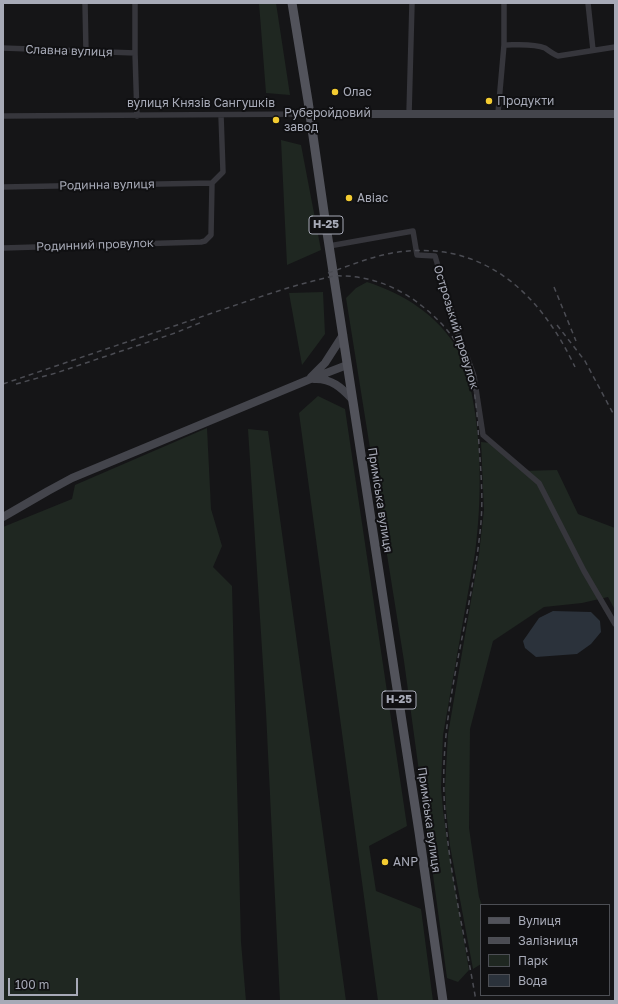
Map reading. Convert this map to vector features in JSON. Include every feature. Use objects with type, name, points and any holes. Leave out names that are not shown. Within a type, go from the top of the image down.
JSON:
[{"type":"main road","name":"Приміська вулиця","points":[[292,3],[419,832],[443,1001]]},
{"type":"main road","name":"вулиця Князів Сангушків","points":[[310,114],[615,114]]},
{"type":"main road","points":[[308,380],[325,363],[343,335]]},
{"type":"main road","points":[[3,517],[48,490],[72,478],[347,365]]},
{"type":"main road","points":[[308,380],[319,379],[335,383],[352,399]]},
{"type":"street","points":[[85,3],[86,52]]},
{"type":"street","points":[[135,3],[137,116]]},
{"type":"street","points":[[409,114],[412,3]]},
{"type":"street","points":[[498,113],[504,45],[504,3]]},
{"type":"street","points":[[588,3],[594,50]]},
{"type":"street","points":[[504,45],[536,46],[546,49],[552,54],[558,56],[615,47]]},
{"type":"street","name":"Славна вулиця","points":[[3,48],[135,53]]},
{"type":"street","name":"вулиця Князів Сангушків","points":[[3,116],[310,114]]},
{"type":"street","points":[[212,183],[224,172],[221,115]]},
{"type":"street","name":"Родинна вулиця","points":[[3,187],[212,183]]},
{"type":"street","name":"Родинний провулок","points":[[3,248],[205,241],[211,235],[212,183]]},
{"type":"street","name":"Острозький провулок","points":[[329,246],[413,231],[417,255],[435,256],[460,340],[474,376],[483,435],[539,483],[584,571],[615,624]]},
{"type":"green space","points":[[259,3],[276,3],[290,95],[266,93]]},
{"type":"green space","points":[[281,140],[301,145],[321,250],[287,265]]},
{"type":"green space","points":[[367,282],[394,293],[419,307],[441,326],[463,358],[467,369],[477,427],[480,491],[477,533],[475,553],[443,735],[441,788],[448,848],[469,970],[458,982],[447,978],[404,661],[346,298],[356,288]]},
{"type":"green space","points":[[323,292],[325,334],[302,365],[289,293]]},
{"type":"green space","points":[[318,396],[345,409],[407,826],[369,846],[376,891],[421,909],[433,1001],[378,1001],[299,413]]},
{"type":"green space","points":[[207,428],[211,509],[222,546],[213,567],[232,586],[241,942],[246,1001],[3,1001],[3,527],[72,499],[75,485]]},
{"type":"green space","points":[[248,429],[268,431],[346,1001],[280,1001],[266,712]]},
{"type":"green space","points":[[481,442],[491,443],[522,471],[557,470],[578,514],[615,528],[615,610],[608,597],[582,603],[544,607],[493,641],[470,729],[469,828],[479,897],[482,904],[480,904],[480,965],[473,969],[450,846],[445,787],[448,734],[479,554],[484,510]]},
{"type":"water","points":[[553,611],[591,612],[600,621],[601,632],[591,644],[577,654],[536,657],[525,648],[523,641],[539,618]]},
{"type":"railway","points":[[328,273],[368,259],[392,253],[424,250],[453,254],[480,262],[503,276],[525,294],[544,315],[575,367]]},
{"type":"railway","points":[[3,384],[271,293],[335,276],[364,278],[385,284],[395,289],[422,306],[439,321],[452,336],[462,352],[473,386],[478,424],[482,503],[478,552],[450,703],[444,764],[444,794],[449,854],[476,1001]]},
{"type":"railway","points":[[554,287],[576,341]]},
{"type":"railway","points":[[16,384],[56,373],[175,333],[202,322]]},
{"type":"railway","points":[[557,325],[585,361],[615,417]]},
{"type":"place","name":"Олас","points":[[335,92]]},
{"type":"place","name":"Продукти","points":[[489,101]]},
{"type":"place","name":"Руберойдовий завод","points":[[276,120]]},
{"type":"place","name":"Авіас","points":[[349,198]]},
{"type":"place","name":"ANP","points":[[385,862]]}]
